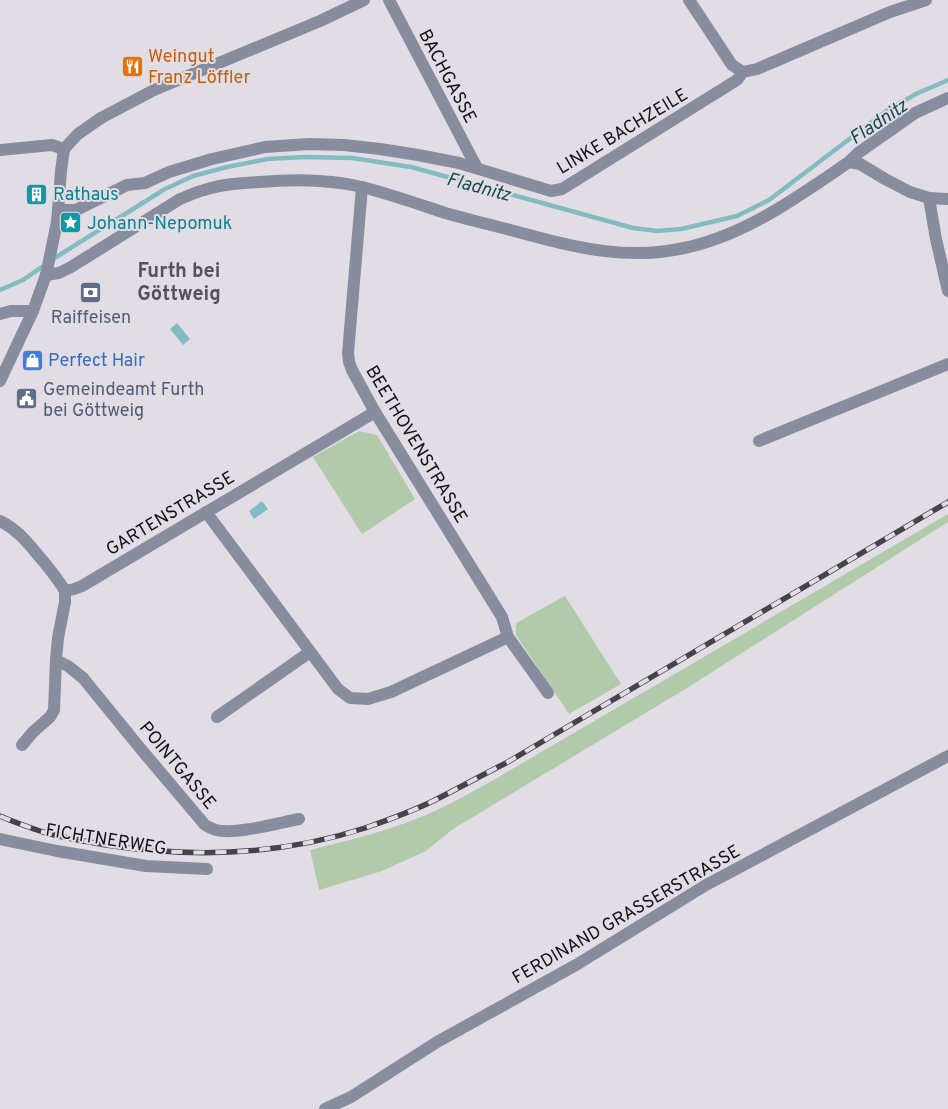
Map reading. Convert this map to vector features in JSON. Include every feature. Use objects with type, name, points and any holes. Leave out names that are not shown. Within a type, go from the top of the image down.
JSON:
[{"type":"street","points":[[0,381],[46,275],[56,226],[64,149],[78,134],[100,118],[154,90],[320,21],[364,0]]},
{"type":"street","name":"BACHGASSE","points":[[389,0],[477,168]]},
{"type":"street","points":[[689,0],[732,65],[743,72]]},
{"type":"street","name":"LINKE BACHZEILE","points":[[58,210],[76,210],[127,185],[146,183],[188,166],[242,152],[279,146],[309,144],[380,148],[418,155],[459,163],[551,191],[562,188],[738,80],[743,72],[757,69],[890,12],[926,0]]},
{"type":"street","points":[[46,275],[59,273],[71,267],[180,200],[206,189],[248,182],[292,180],[330,182],[362,187],[446,213],[587,249],[641,254],[688,247],[736,231],[778,209],[849,162],[858,153],[915,113],[948,98]]},
{"type":"street","points":[[0,150],[52,145],[64,149]]},
{"type":"street","points":[[849,162],[860,164],[910,192],[929,198],[948,199]]},
{"type":"street","name":"BEETHOVENSTRASSE","points":[[362,187],[348,354],[349,362],[375,412],[502,617],[508,637],[548,693]]},
{"type":"street","points":[[929,198],[948,291]]},
{"type":"street","points":[[0,314],[11,311],[32,311]]},
{"type":"street","points":[[759,442],[948,364]]},
{"type":"street","name":"GARTENSTRASSE","points":[[65,591],[82,586],[375,412]]},
{"type":"street","points":[[206,512],[338,689],[350,698],[368,699],[390,692],[508,637]]},
{"type":"street","points":[[0,521],[23,537],[58,579],[65,591],[65,602],[58,638],[54,710],[50,718],[33,732],[22,745]]},
{"type":"street","points":[[217,718],[310,652]]},
{"type":"street","name":"POINTGASSE","points":[[56,660],[68,666],[83,678],[199,818],[213,830],[224,832],[249,829],[299,819]]},
{"type":"street","name":"FERDINAND GRASSERSTRASSE","points":[[325,1109],[351,1097],[437,1042],[576,965],[706,885],[948,756]]},
{"type":"street","name":"FICHTNERWEG","points":[[0,839],[146,866],[207,869]]},
{"type":"green space","points":[[359,431],[377,435],[415,499],[362,534],[313,457]]},
{"type":"green space","points":[[948,514],[948,522],[687,688],[453,829],[426,851],[382,871],[319,890],[310,850],[392,828],[452,803]]},
{"type":"green space","points":[[565,596],[621,684],[569,714],[516,635],[516,623]]},
{"type":"water","points":[[177,323],[190,339],[183,345],[170,329]]},
{"type":"water","points":[[262,501],[268,509],[254,519],[249,511]]},
{"type":"waterway","name":"Fladnitz","points":[[53,259],[165,189],[193,176],[267,159],[305,157],[352,158],[411,167],[633,228],[657,231],[681,229],[737,216],[769,200],[889,109],[916,94],[948,80]]},
{"type":"waterway","name":"Fladnitz","points":[[0,290],[23,280],[46,264]]},
{"type":"railway","points":[[0,816],[43,832],[66,838],[106,845],[171,852],[269,849],[302,844],[365,828],[427,804],[506,763],[948,502]]},
{"type":"place","name":"Weingut Franz Löffler","points":[[132,66]]},
{"type":"place","name":"Rathaus","points":[[37,194]]},
{"type":"place","name":"Johann-Nepomuk","points":[[71,223]]},
{"type":"place","name":"Raiffeisen","points":[[91,292]]},
{"type":"place","name":"Perfect Hair","points":[[32,360]]},
{"type":"place","name":"Gemeindeamt Furth bei Göttweig","points":[[27,399]]},
{"type":"district","name":"Furth bei Göttweig","points":[[179,282]]}]
